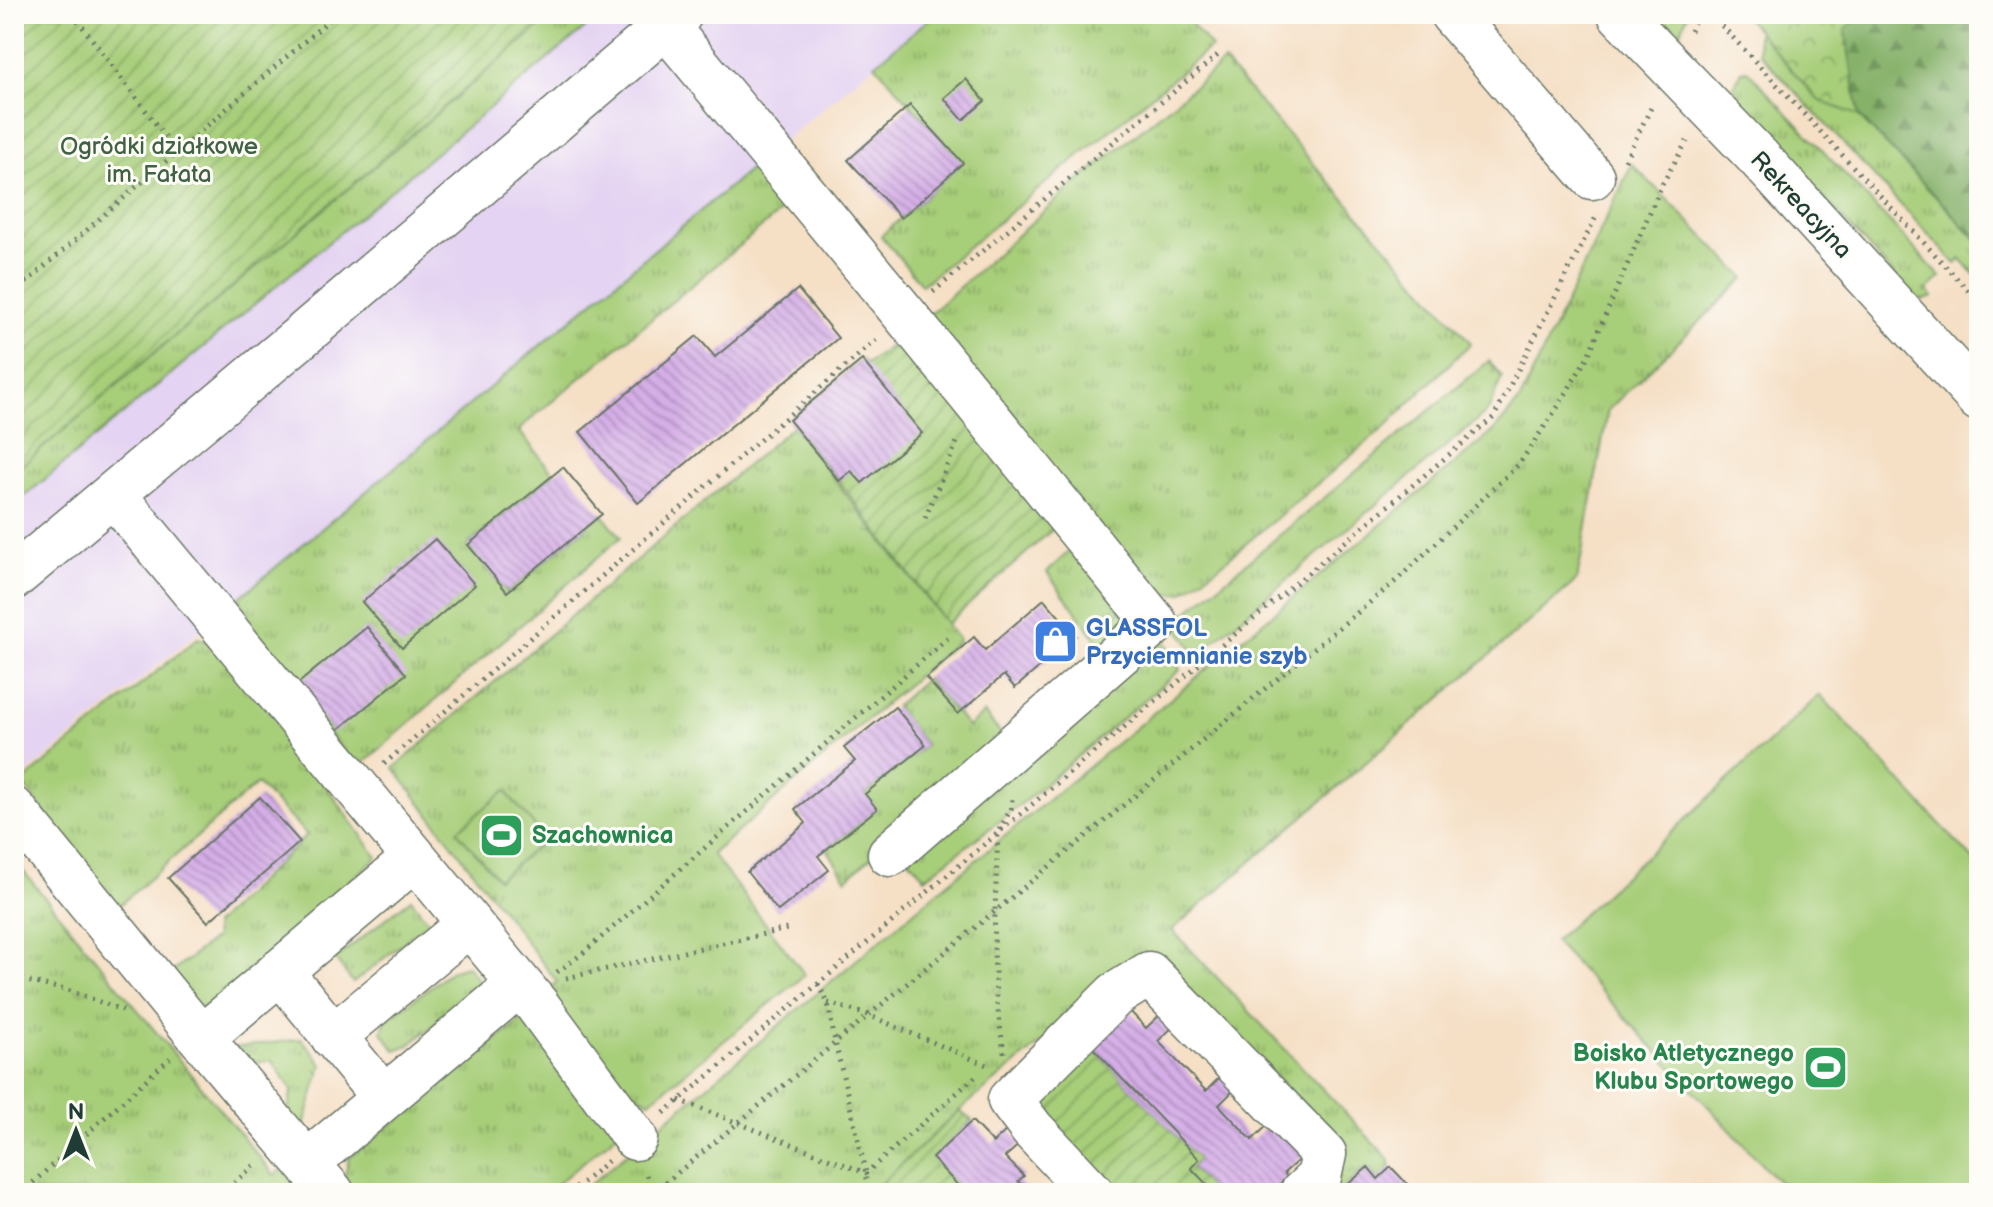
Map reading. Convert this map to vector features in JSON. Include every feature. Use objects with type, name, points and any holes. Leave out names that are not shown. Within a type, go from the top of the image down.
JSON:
[{"type":"street","points":[[1452,14],[1592,177]]},
{"type":"street","name":"Rekreacyjna","points":[[1620,14],[1801,204],[1979,399]]},
{"type":"street","points":[[14,577],[673,20],[905,315],[1155,623],[890,854]]},
{"type":"street","points":[[113,494],[523,988],[635,1138]]},
{"type":"street","points":[[14,810],[187,1048],[319,1178],[384,1098],[523,988]]},
{"type":"street","points":[[187,1048],[415,858]]},
{"type":"street","points":[[333,1037],[469,924]]},
{"type":"street","points":[[280,971],[384,1098]]},
{"type":"street","points":[[1092,1193],[1013,1090],[1115,995],[1149,974],[1324,1154],[1319,1177],[1302,1193]]},
{"type":"path","points":[[73,14],[177,152]]},
{"type":"path","points":[[14,293],[336,14]]},
{"type":"path","points":[[1711,14],[1979,302]]},
{"type":"path","points":[[356,788],[905,315],[1218,55]]},
{"type":"path","points":[[653,1193],[1397,580],[1519,464],[1588,356],[1662,184],[1708,105]]},
{"type":"path","points":[[1968,290],[1979,290]]},
{"type":"path","points":[[925,518],[975,400]]},
{"type":"path","points":[[523,988],[582,954],[948,638]]},
{"type":"path","points":[[1013,1090],[996,997],[994,950],[998,832],[1011,809],[1017,744]]},
{"type":"path","points":[[523,988],[787,929]]},
{"type":"path","points":[[14,978],[70,991],[137,1017]]},
{"type":"path","points":[[818,984],[828,1003],[866,1173],[866,1193]]},
{"type":"path","points":[[828,1003],[868,1015],[1013,1090]]},
{"type":"path","points":[[14,1175],[29,1190],[187,1048]]},
{"type":"path","points":[[866,1173],[1013,1090]]},
{"type":"path","points":[[679,1100],[866,1173]]},
{"type":"path","points":[[222,1193],[258,1162]]},
{"type":"shaded area","points":[[602,14],[935,14],[14,784],[14,505]]},
{"type":"green space","name":"Ogródki działkowe im. Fałata","points":[[14,14],[554,14],[14,472]]},
{"type":"green space","points":[[554,14],[602,14],[14,505],[14,472]]},
{"type":"green space","points":[[935,14],[1183,14],[1211,47],[922,285],[881,236],[962,163],[875,64]]},
{"type":"green space","points":[[1649,14],[1688,14],[1678,38]]},
{"type":"green space","points":[[1743,14],[1862,14],[1845,29],[1859,116],[1818,100]]},
{"type":"green space","points":[[1862,14],[1845,29],[1859,116],[1979,242],[1979,279],[1961,259],[1956,264],[1759,53],[1759,32]]},
{"type":"green space","points":[[1862,14],[1979,14],[1979,242],[1859,116],[1845,29]]},
{"type":"green space","points":[[1224,62],[1471,343],[1384,428],[1218,567],[1182,593],[1155,595],[925,318],[1069,189]]},
{"type":"green space","points":[[1747,70],[1941,277],[1927,290],[1933,297],[1916,299],[1730,93],[1742,71]]},
{"type":"green space","points":[[759,162],[792,202],[525,424],[519,431],[554,474],[468,545],[507,592],[602,514],[621,537],[358,768],[270,664],[239,598]]},
{"type":"green space","points":[[1632,164],[1745,278],[1608,410],[1577,580],[1172,930],[1389,1159],[1391,1167],[1379,1179],[1368,1167],[1338,1193],[1317,1193],[1340,1171],[1347,1148],[1150,953],[960,1110],[871,1193],[580,1193],[1494,431],[1520,400]]},
{"type":"green space","points":[[905,336],[1062,521],[947,624],[789,420],[862,360],[866,364]]},
{"type":"green space","points":[[1489,361],[1502,377],[1488,411],[1197,655],[1174,623]]},
{"type":"green space","points":[[793,426],[959,640],[712,854],[805,975],[650,1101],[625,1089],[544,996],[557,982],[394,768]]},
{"type":"green space","points":[[1076,545],[1127,619],[1106,652],[1047,572]]},
{"type":"green space","points":[[198,638],[228,650],[377,857],[212,1006],[194,1008],[167,976],[215,938],[214,925],[307,835],[257,784],[115,909],[22,782]]},
{"type":"green space","points":[[1164,638],[1180,670],[1025,801],[925,878],[904,853]]},
{"type":"green space","points":[[926,678],[968,727],[984,713],[1006,740],[846,879],[827,849],[876,809],[865,794],[926,745],[895,707]]},
{"type":"green space","name":"Boisko Atletycznego Klubu Sportowego","points":[[1820,695],[1979,866],[1979,1193],[1789,1193],[1554,941]]},
{"type":"green space","name":"Szachownica","points":[[505,791],[546,839],[498,879],[457,831]]},
{"type":"green space","points":[[14,860],[274,1175],[288,1165],[313,1193],[14,1193]]},
{"type":"green space","points":[[411,899],[429,922],[353,983],[335,959]]},
{"type":"green space","points":[[467,966],[478,980],[476,990],[408,1046],[395,1050],[382,1032],[385,1021],[453,970]]},
{"type":"green space","points":[[529,1014],[618,1133],[546,1193],[352,1193],[343,1184],[349,1158]]},
{"type":"green space","points":[[302,1039],[322,1064],[301,1136],[286,1118],[292,1090],[272,1061],[240,1063],[232,1048]]},
{"type":"green space","points":[[1089,1044],[1199,1159],[1191,1168],[1215,1193],[1115,1193],[1037,1107],[1052,1076]]},
{"type":"green space","points":[[960,1110],[972,1121],[933,1158],[965,1193],[873,1191]]},
{"type":"building","points":[[966,79],[985,101],[963,120],[944,98]]},
{"type":"building","points":[[910,105],[963,163],[901,218],[848,160]]},
{"type":"building","points":[[798,289],[838,338],[638,503],[580,432],[697,336],[715,357]]},
{"type":"building","points":[[862,360],[922,433],[862,483],[851,471],[839,481],[789,420]]},
{"type":"building","points":[[563,467],[602,514],[507,592],[468,545]]},
{"type":"building","points":[[435,539],[475,585],[402,648],[362,602]]},
{"type":"building","points":[[1044,599],[1076,636],[1015,688],[1004,675],[958,714],[926,678],[974,637],[985,650]]},
{"type":"building","points":[[367,627],[406,674],[334,733],[295,686]]},
{"type":"building","points":[[895,707],[926,745],[865,794],[877,809],[818,856],[829,870],[778,911],[747,872],[806,823],[795,809],[855,761],[844,748]]},
{"type":"building","points":[[260,797],[300,842],[208,922],[168,878]]},
{"type":"building","points":[[1127,1008],[1146,1028],[1163,1012],[1175,1025],[1158,1041],[1206,1091],[1220,1077],[1233,1091],[1219,1105],[1252,1140],[1272,1121],[1304,1155],[1284,1173],[1287,1177],[1271,1193],[1215,1193],[1191,1168],[1199,1159],[1089,1044]]},
{"type":"building","points":[[972,1121],[993,1143],[1008,1129],[1021,1143],[1005,1157],[1024,1176],[1018,1181],[1030,1193],[965,1193],[932,1158]]},
{"type":"building","points":[[1368,1167],[1378,1179],[1391,1167],[1410,1187],[1403,1193],[1338,1193]]},
{"type":"place","name":"GLASSFOL Przyciemnianie szyb","points":[[1055,642]]},
{"type":"place","name":"Szachownica","points":[[501,835]]},
{"type":"place","name":"Boisko Atletycznego Klubu Sportowego","points":[[1825,1067]]}]
